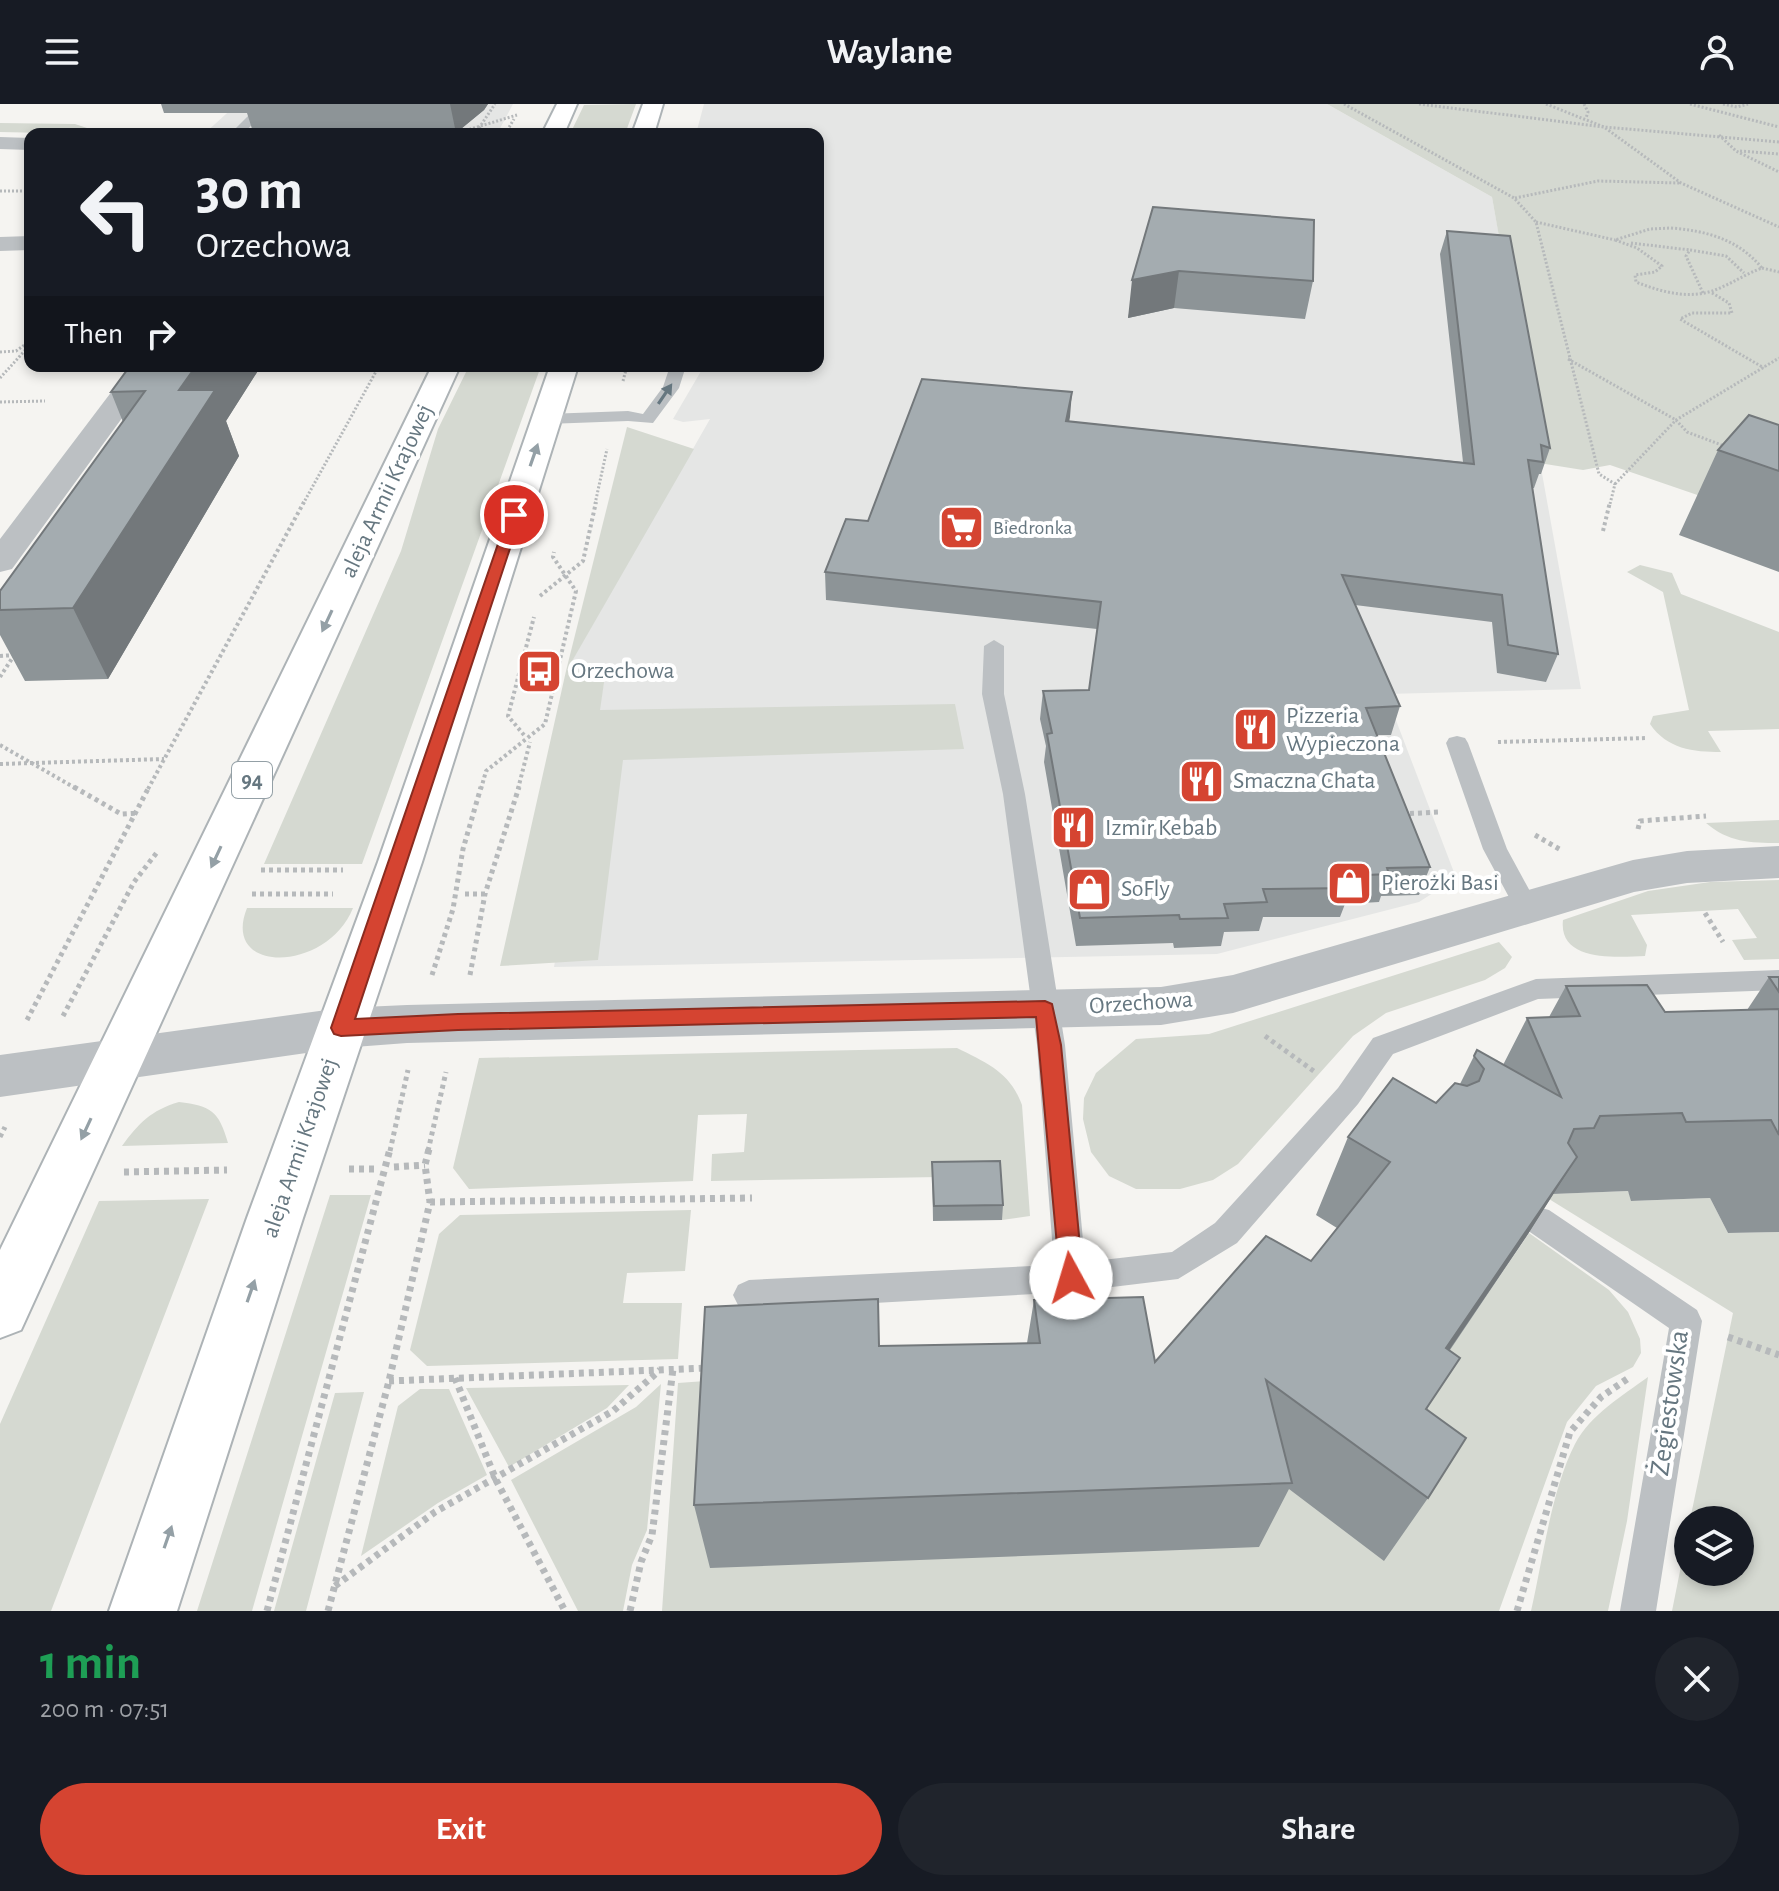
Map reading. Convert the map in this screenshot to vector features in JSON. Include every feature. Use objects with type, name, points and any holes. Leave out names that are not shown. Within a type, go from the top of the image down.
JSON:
[{"type":"main road","points":[[556,128],[567,104]]},
{"type":"main road","points":[[645,128],[653,104]]},
{"type":"main road","name":"aleja Armii Krajowej","points":[[0,1311],[443,372]]},
{"type":"main road","name":"aleja Armii Krajowej","points":[[143,1611],[562,372]]},
{"type":"street","points":[[0,143],[24,144]]},
{"type":"street","points":[[0,244],[24,243]]},
{"type":"street","points":[[0,562],[142,372]]},
{"type":"street","name":"Orzechowa","points":[[0,1076],[341,1028],[458,1022],[1161,1006],[1233,994],[1633,876],[1687,867],[1779,862]]},
{"type":"lane","points":[[242,128],[266,104]]},
{"type":"lane","points":[[547,419],[628,416],[647,420],[671,388],[676,372]]},
{"type":"lane","points":[[994,646],[993,694],[1012,781],[1051,1045],[1071,1278]]},
{"type":"lane","points":[[1457,743],[1495,849],[1526,906]]},
{"type":"lane","points":[[749,1295],[1071,1278],[1178,1265],[1226,1233],[1348,1096],[1383,1046],[1536,989],[1779,980]]},
{"type":"lane","points":[[1348,1096],[1374,1114]]},
{"type":"lane","name":"Żegiestowska","points":[[1538,1220],[1686,1321],[1638,1611]]},
{"type":"path","points":[[479,128],[495,104]]},
{"type":"path","points":[[1344,104],[1514,198],[1536,222],[1599,474],[1615,484]]},
{"type":"path","points":[[1419,104],[1604,127],[1779,142]]},
{"type":"path","points":[[1546,104],[1604,127],[1681,183],[1779,227]]},
{"type":"path","points":[[1584,104],[1588,112],[1586,118]]},
{"type":"path","points":[[1690,104],[1779,127]]},
{"type":"path","points":[[1723,104],[1737,107],[1748,104]]},
{"type":"path","points":[[481,128],[517,115]]},
{"type":"path","points":[[1718,135],[1736,151],[1779,172]]},
{"type":"path","points":[[1736,151],[1779,154]]},
{"type":"path","points":[[1514,198],[1598,181],[1681,183]]},
{"type":"path","points":[[0,191],[24,191]]},
{"type":"path","points":[[1536,222],[1614,241],[1654,257],[1662,266],[1655,272],[1635,275],[1636,282],[1655,290],[1712,293],[1729,303],[1732,313],[1694,312],[1680,319],[1689,327],[1765,368]]},
{"type":"path","points":[[1614,241],[1641,229],[1699,232],[1745,249],[1762,268]]},
{"type":"path","points":[[1614,241],[1726,256],[1744,273]]},
{"type":"path","points":[[1690,250],[1686,256],[1703,293]]},
{"type":"path","points":[[1712,293],[1744,273],[1762,268],[1779,272]]},
{"type":"path","points":[[0,352],[16,351],[24,346]]},
{"type":"path","points":[[0,378],[24,350]]},
{"type":"path","points":[[1603,531],[1615,484],[1676,420],[1779,358]]},
{"type":"path","points":[[1568,359],[1676,420],[1687,432],[1728,448]]},
{"type":"path","points":[[22,1030],[164,759],[376,372]]},
{"type":"path","points":[[524,735],[508,716],[540,594],[583,561],[625,372]]},
{"type":"path","points":[[0,402],[45,401]]},
{"type":"path","points":[[434,969],[453,909],[463,849],[486,771],[545,724],[576,591],[553,557],[556,544]]},
{"type":"path","points":[[0,677],[23,642]]},
{"type":"path","points":[[0,656],[29,655]]},
{"type":"path","points":[[1457,743],[1647,738]]},
{"type":"path","points":[[466,987],[485,894],[528,758],[530,742]]},
{"type":"path","points":[[0,745],[121,814],[137,813]]},
{"type":"path","points":[[0,764],[164,759]]},
{"type":"path","points":[[1397,815],[1450,810]]},
{"type":"path","points":[[1687,867],[1702,908],[1747,980]]},
{"type":"path","points":[[57,1028],[127,894],[144,870]]},
{"type":"path","points":[[262,870],[353,870]]},
{"type":"path","points":[[252,894],[343,894]]},
{"type":"path","points":[[465,894],[485,894]]},
{"type":"path","points":[[1233,994],[1261,1033],[1348,1096]]},
{"type":"path","points":[[328,1611],[389,1381],[430,1202],[425,1165],[449,1060]]},
{"type":"path","points":[[267,1611],[380,1195],[409,1065]]},
{"type":"path","points":[[394,1167],[425,1165]]},
{"type":"path","points":[[116,1172],[227,1170]]},
{"type":"path","points":[[430,1202],[752,1198]]},
{"type":"path","points":[[1517,1611],[1570,1432],[1601,1397],[1647,1366],[1679,1361]]},
{"type":"path","points":[[389,1381],[717,1368]]},
{"type":"path","points":[[630,1611],[641,1562],[652,1535],[673,1369]]},
{"type":"path","points":[[334,1586],[435,1512],[613,1411],[660,1370]]},
{"type":"path","points":[[455,1378],[496,1480],[565,1611]]},
{"type":"shaded area","points":[[237,104],[513,104],[500,128],[211,128]]},
{"type":"shaded area","points":[[636,104],[627,128],[573,128],[584,105]]},
{"type":"shaded area","points":[[704,104],[1327,104],[1492,197],[1581,689],[1386,694],[1455,875],[1447,884],[1419,902],[1217,954],[554,967],[605,676],[566,671],[710,419],[683,422],[673,419],[700,372],[824,372],[824,128],[698,128]]},
{"type":"shaded area","points":[[1327,104],[1779,104],[1779,523],[1610,465],[1583,470],[1539,463],[1492,197]]},
{"type":"shaded area","points":[[0,123],[75,124],[87,128],[24,128],[24,133],[0,132]]},
{"type":"shaded area","points":[[466,372],[539,372],[362,864],[264,864],[401,551],[438,429]]},
{"type":"shaded area","points":[[627,427],[694,449],[567,670],[605,676],[600,710],[955,704],[964,749],[623,760],[598,960],[500,966],[566,671]]},
{"type":"shaded area","points":[[1640,565],[1672,573],[1681,594],[1779,632],[1779,729],[1708,731],[1721,752],[1700,751],[1673,744],[1650,724],[1653,716],[1689,710],[1663,592],[1627,572]]},
{"type":"shaded area","points":[[1779,820],[1779,843],[1740,840],[1706,823]]},
{"type":"shaded area","points":[[1779,880],[1779,959],[1744,960],[1732,940],[1757,938],[1738,909],[1631,915],[1647,945],[1645,956],[1606,956],[1580,951],[1570,944],[1564,934],[1563,920],[1648,891],[1710,882]]},
{"type":"shaded area","points":[[247,908],[353,908],[340,929],[322,945],[280,958],[262,955],[249,945],[243,930]]},
{"type":"shaded area","points":[[1499,942],[1512,957],[1505,968],[1485,980],[1386,1013],[1353,1036],[1238,1164],[1213,1180],[1180,1189],[1136,1189],[1109,1176],[1091,1152],[1083,1119],[1084,1098],[1096,1073],[1136,1039],[1209,1034]]},
{"type":"shaded area","points":[[957,1048],[1004,1076],[1022,1105],[1030,1216],[1002,1220],[998,1176],[711,1181],[712,1154],[744,1152],[747,1114],[698,1115],[693,1181],[469,1189],[453,1168],[479,1058]]},
{"type":"shaded area","points":[[179,1102],[212,1112],[221,1124],[228,1143],[122,1146],[146,1119]]},
{"type":"shaded area","points":[[1628,1191],[1632,1201],[1710,1198],[1728,1233],[1779,1232],[1779,1611],[1672,1611],[1677,1586],[1754,1586],[1754,1506],[1693,1506],[1733,1313],[1549,1199],[1552,1194]]},
{"type":"shaded area","points":[[330,1195],[371,1195],[252,1611],[197,1611]]},
{"type":"shaded area","points":[[209,1199],[51,1611],[0,1611],[0,1424],[99,1201]]},
{"type":"shaded area","points":[[691,1210],[685,1271],[627,1273],[623,1303],[682,1303],[678,1359],[427,1366],[410,1350],[439,1234],[460,1215]]},
{"type":"shaded area","points":[[1529,1233],[1609,1290],[1628,1312],[1640,1339],[1641,1353],[1633,1367],[1596,1386],[1567,1422],[1499,1611],[662,1611],[678,1383],[719,1380],[1243,1477],[1403,1418]]},
{"type":"shaded area","points":[[1648,1377],[1627,1521],[1608,1611],[1531,1611],[1554,1504],[1575,1444],[1598,1415]]},
{"type":"shaded area","points":[[661,1384],[647,1530],[632,1565],[623,1611],[578,1611],[511,1480],[636,1407]]},
{"type":"shaded area","points":[[629,1385],[607,1408],[509,1467],[466,1388]]},
{"type":"shaded area","points":[[420,1389],[449,1389],[487,1475],[438,1503],[361,1556],[398,1406]]},
{"type":"shaded area","points":[[364,1392],[306,1611],[274,1611],[335,1393]]},
{"type":"building","points":[[1153,207],[1314,220],[1313,281],[1179,271],[1132,280]]},
{"type":"building","points":[[1447,231],[1510,236],[1550,448],[1541,445],[1543,462],[1528,460],[1558,654],[1508,645],[1502,595],[1342,575],[1400,706],[1366,708],[1430,867],[1387,868],[1389,874],[1345,876],[1350,888],[1263,889],[1267,902],[1224,904],[1228,918],[1180,919],[1179,915],[1080,918],[1047,734],[1052,733],[1043,691],[1089,690],[1101,602],[825,572],[846,519],[868,521],[922,379],[1072,392],[1066,421],[1474,464]]},
{"type":"building","points":[[126,372],[192,372],[179,390],[215,390],[73,608],[0,610],[0,591],[145,391],[111,392]]},
{"type":"building","points":[[1749,415],[1779,425],[1779,471],[1718,450]]},
{"type":"building","points":[[1769,977],[1779,977],[1779,992]]},
{"type":"building","points":[[1647,985],[1665,1012],[1779,1009],[1779,1135],[1771,1120],[1686,1122],[1682,1113],[1600,1116],[1594,1128],[1574,1129],[1568,1143],[1577,1157],[1446,1348],[1460,1358],[1426,1409],[1466,1438],[1428,1498],[1266,1380],[1292,1483],[694,1505],[705,1307],[878,1299],[879,1346],[1040,1343],[1034,1300],[1143,1297],[1155,1362],[1266,1236],[1311,1261],[1390,1162],[1348,1137],[1393,1078],[1436,1103],[1455,1083],[1467,1086],[1479,1081],[1484,1069],[1474,1056],[1477,1050],[1561,1097],[1527,1018],[1580,1016],[1566,986]]},
{"type":"building","points":[[1000,1161],[1003,1205],[934,1206],[932,1162]]},
{"type":"place","name":"Biedronka","points":[[962,528]]},
{"type":"place","name":"Orzechowa","points":[[540,671]]},
{"type":"place","name":"Pizzeria Wypieczona","points":[[1255,730]]},
{"type":"place","name":"Smaczna Chata","points":[[1202,781]]},
{"type":"place","name":"Izmir Kebab","points":[[1074,828]]},
{"type":"place","name":"Pierożki Basi","points":[[1350,883]]},
{"type":"place","name":"SoFly","points":[[1090,889]]},
{"type":"route","points":[[514,515],[400,862],[341,1028],[458,1022],[1045,1009],[1051,1045],[1071,1278]]}]
